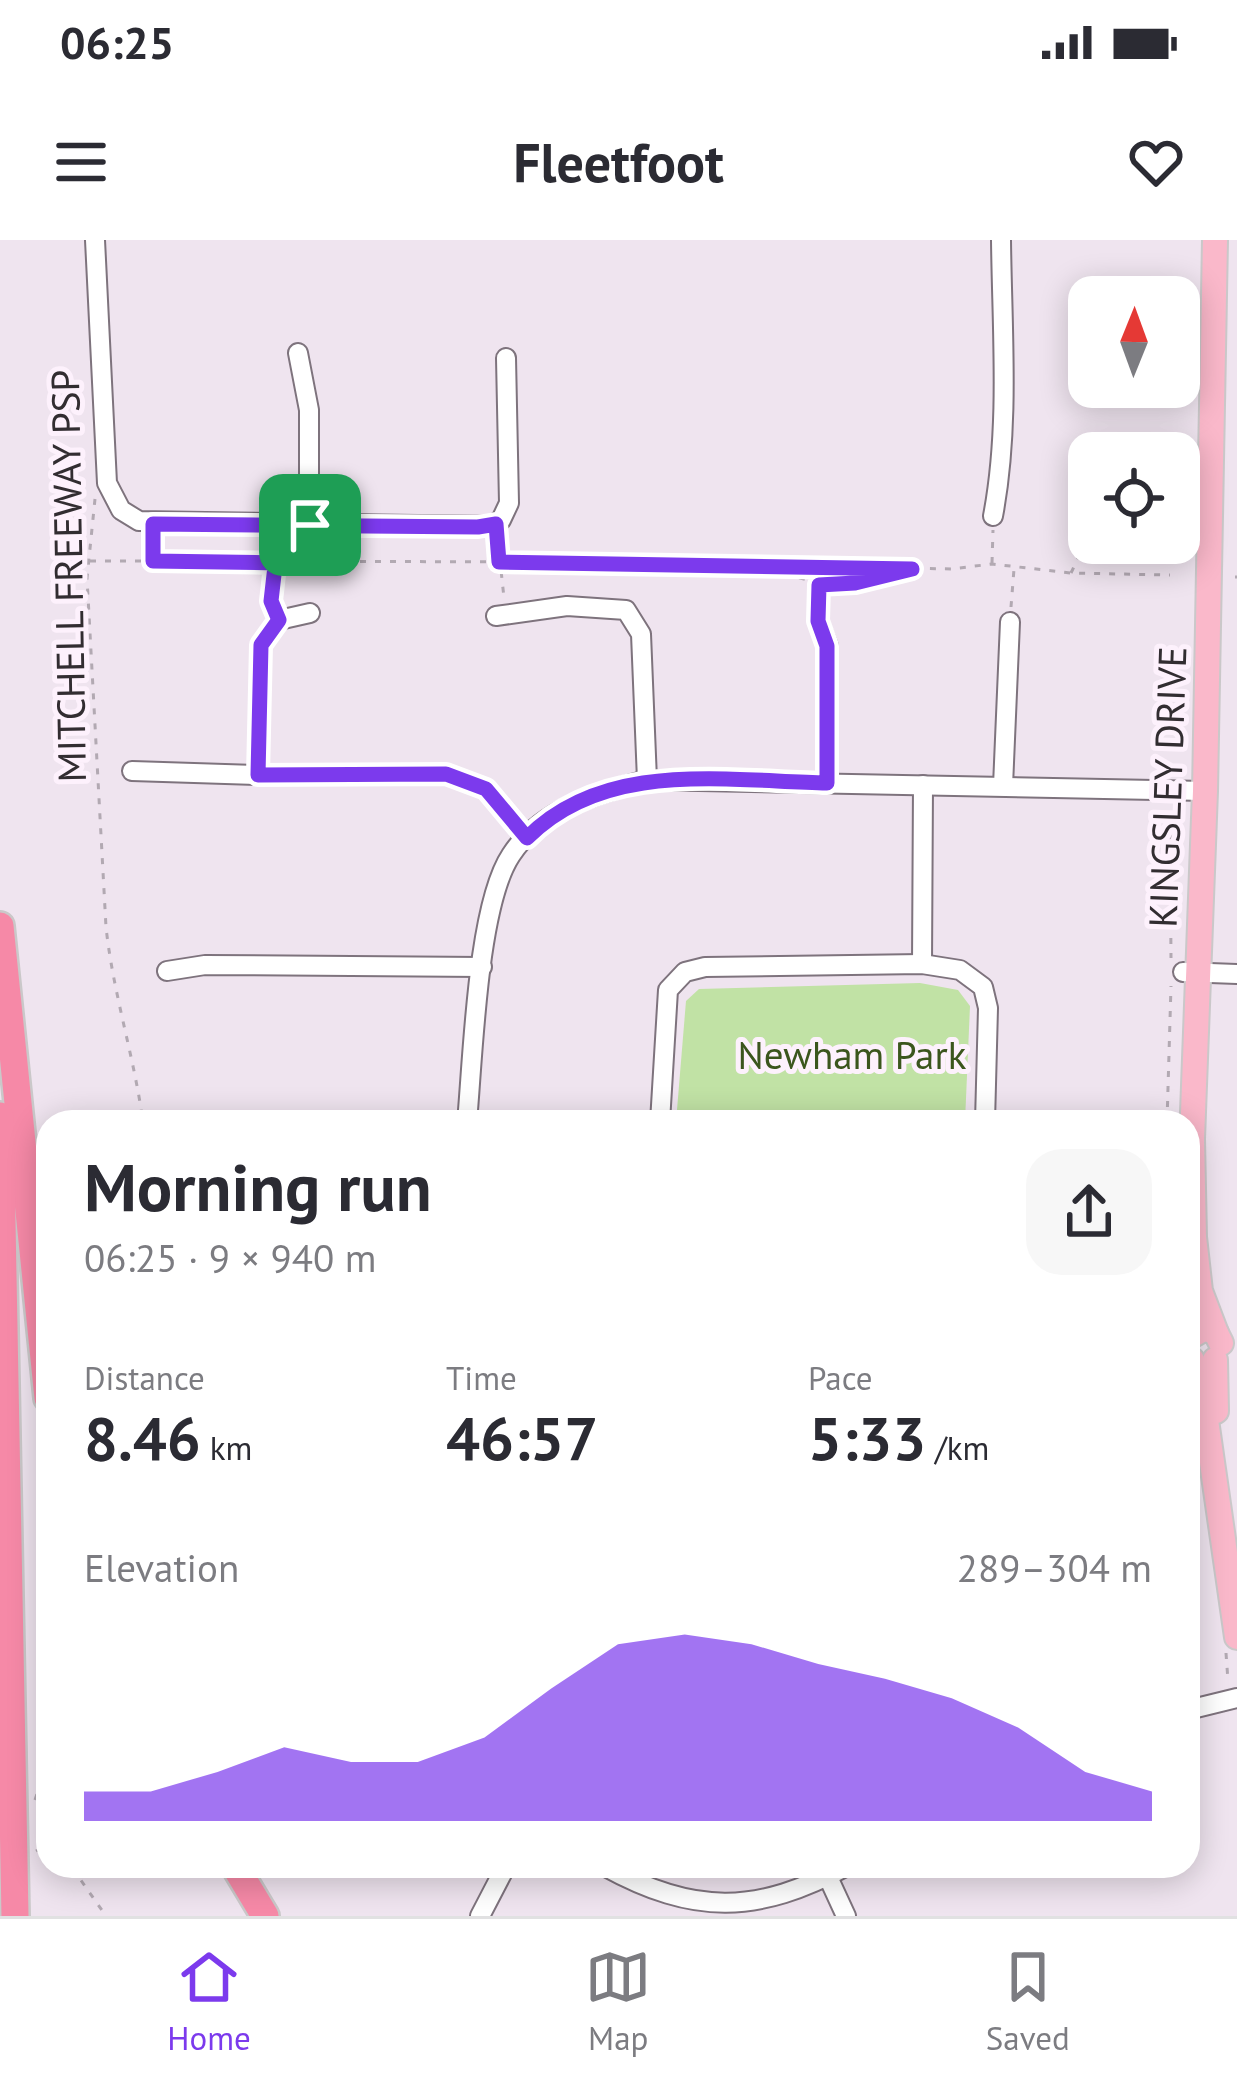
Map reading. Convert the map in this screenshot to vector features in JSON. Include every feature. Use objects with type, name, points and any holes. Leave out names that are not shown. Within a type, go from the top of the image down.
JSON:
[{"type":"highway","points":[[0,926],[36,1280]]},
{"type":"highway","points":[[0,1116],[16,1916]]},
{"type":"highway","points":[[242,1878],[265,1916]]},
{"type":"main road","name":"KINGSLEY DRIVE","points":[[1198,790],[1202,240]]},
{"type":"main road","name":"KINGSLEY DRIVE","points":[[1181,1110],[1198,790],[1215,240]]},
{"type":"main road","name":"KINGSLEY DRIVE","points":[[1190,972],[1192,1110]]},
{"type":"main road","name":"KINGSLEY DRIVE","points":[[1200,1291],[1210,1347],[1203,1399],[1234,1556],[1237,1637]]},
{"type":"street","points":[[95,240],[107,483],[126,514],[153,524],[496,524],[509,503],[506,358]]},
{"type":"street","points":[[993,516],[1002,407],[1001,240]]},
{"type":"street","points":[[298,353],[309,410],[310,525]]},
{"type":"street","points":[[501,614],[567,606],[626,610],[641,634],[646,780]]},
{"type":"street","points":[[258,775],[261,645],[279,620],[310,613]]},
{"type":"street","points":[[818,621],[827,646],[827,783]]},
{"type":"street","points":[[1003,786],[1010,622]]},
{"type":"street","points":[[132,771],[446,774],[486,789],[527,838]]},
{"type":"street","points":[[468,1110],[491,909],[510,856],[543,822],[580,800],[646,780],[1198,790]]},
{"type":"street","points":[[922,964],[923,785]]},
{"type":"street","points":[[661,1110],[668,990],[685,972],[705,967],[922,964],[960,970],[983,986],[988,1008],[985,1110]]},
{"type":"street","points":[[167,970],[205,965],[482,968]]},
{"type":"street","points":[[1190,972],[1237,974]]},
{"type":"street","points":[[1200,1707],[1237,1698]]},
{"type":"street","points":[[480,1916],[500,1878]]},
{"type":"street","points":[[626,1878],[678,1907],[741,1905],[803,1890],[824,1878]]},
{"type":"street","points":[[828,1878],[846,1916]]},
{"type":"path","name":"MITCHELL FREEWAY PSP","points":[[95,493],[87,578],[106,927],[141,1110]]},
{"type":"path","points":[[992,564],[993,516]]},
{"type":"path","points":[[153,524],[153,561]]},
{"type":"path","points":[[280,563],[283,524]]},
{"type":"path","points":[[496,524],[501,614]]},
{"type":"path","points":[[90,560],[912,569],[992,564],[1071,573],[1170,575]]},
{"type":"path","points":[[279,620],[271,601],[275,566],[280,563]]},
{"type":"path","points":[[1071,573],[1075,564]]},
{"type":"path","points":[[769,566],[819,585],[855,583],[912,569]]},
{"type":"path","points":[[1010,622],[1014,567]]},
{"type":"path","points":[[818,621],[819,585]]},
{"type":"path","points":[[34,1810],[36,1799]]},
{"type":"path","points":[[80,1878],[106,1916]]},
{"type":"green space","name":"Newham Park","points":[[920,983],[958,990],[970,1006],[966,1110],[677,1110],[686,1001],[699,989]]},
{"type":"route","points":[[153,524],[310,525],[496,524],[499,562],[912,569],[855,583],[819,585],[818,621],[827,646],[827,783],[646,780],[580,800],[543,822],[527,838],[486,789],[446,774],[258,775],[258,666],[261,645],[279,620],[271,601],[275,566],[280,563],[153,561],[153,524]]}]
